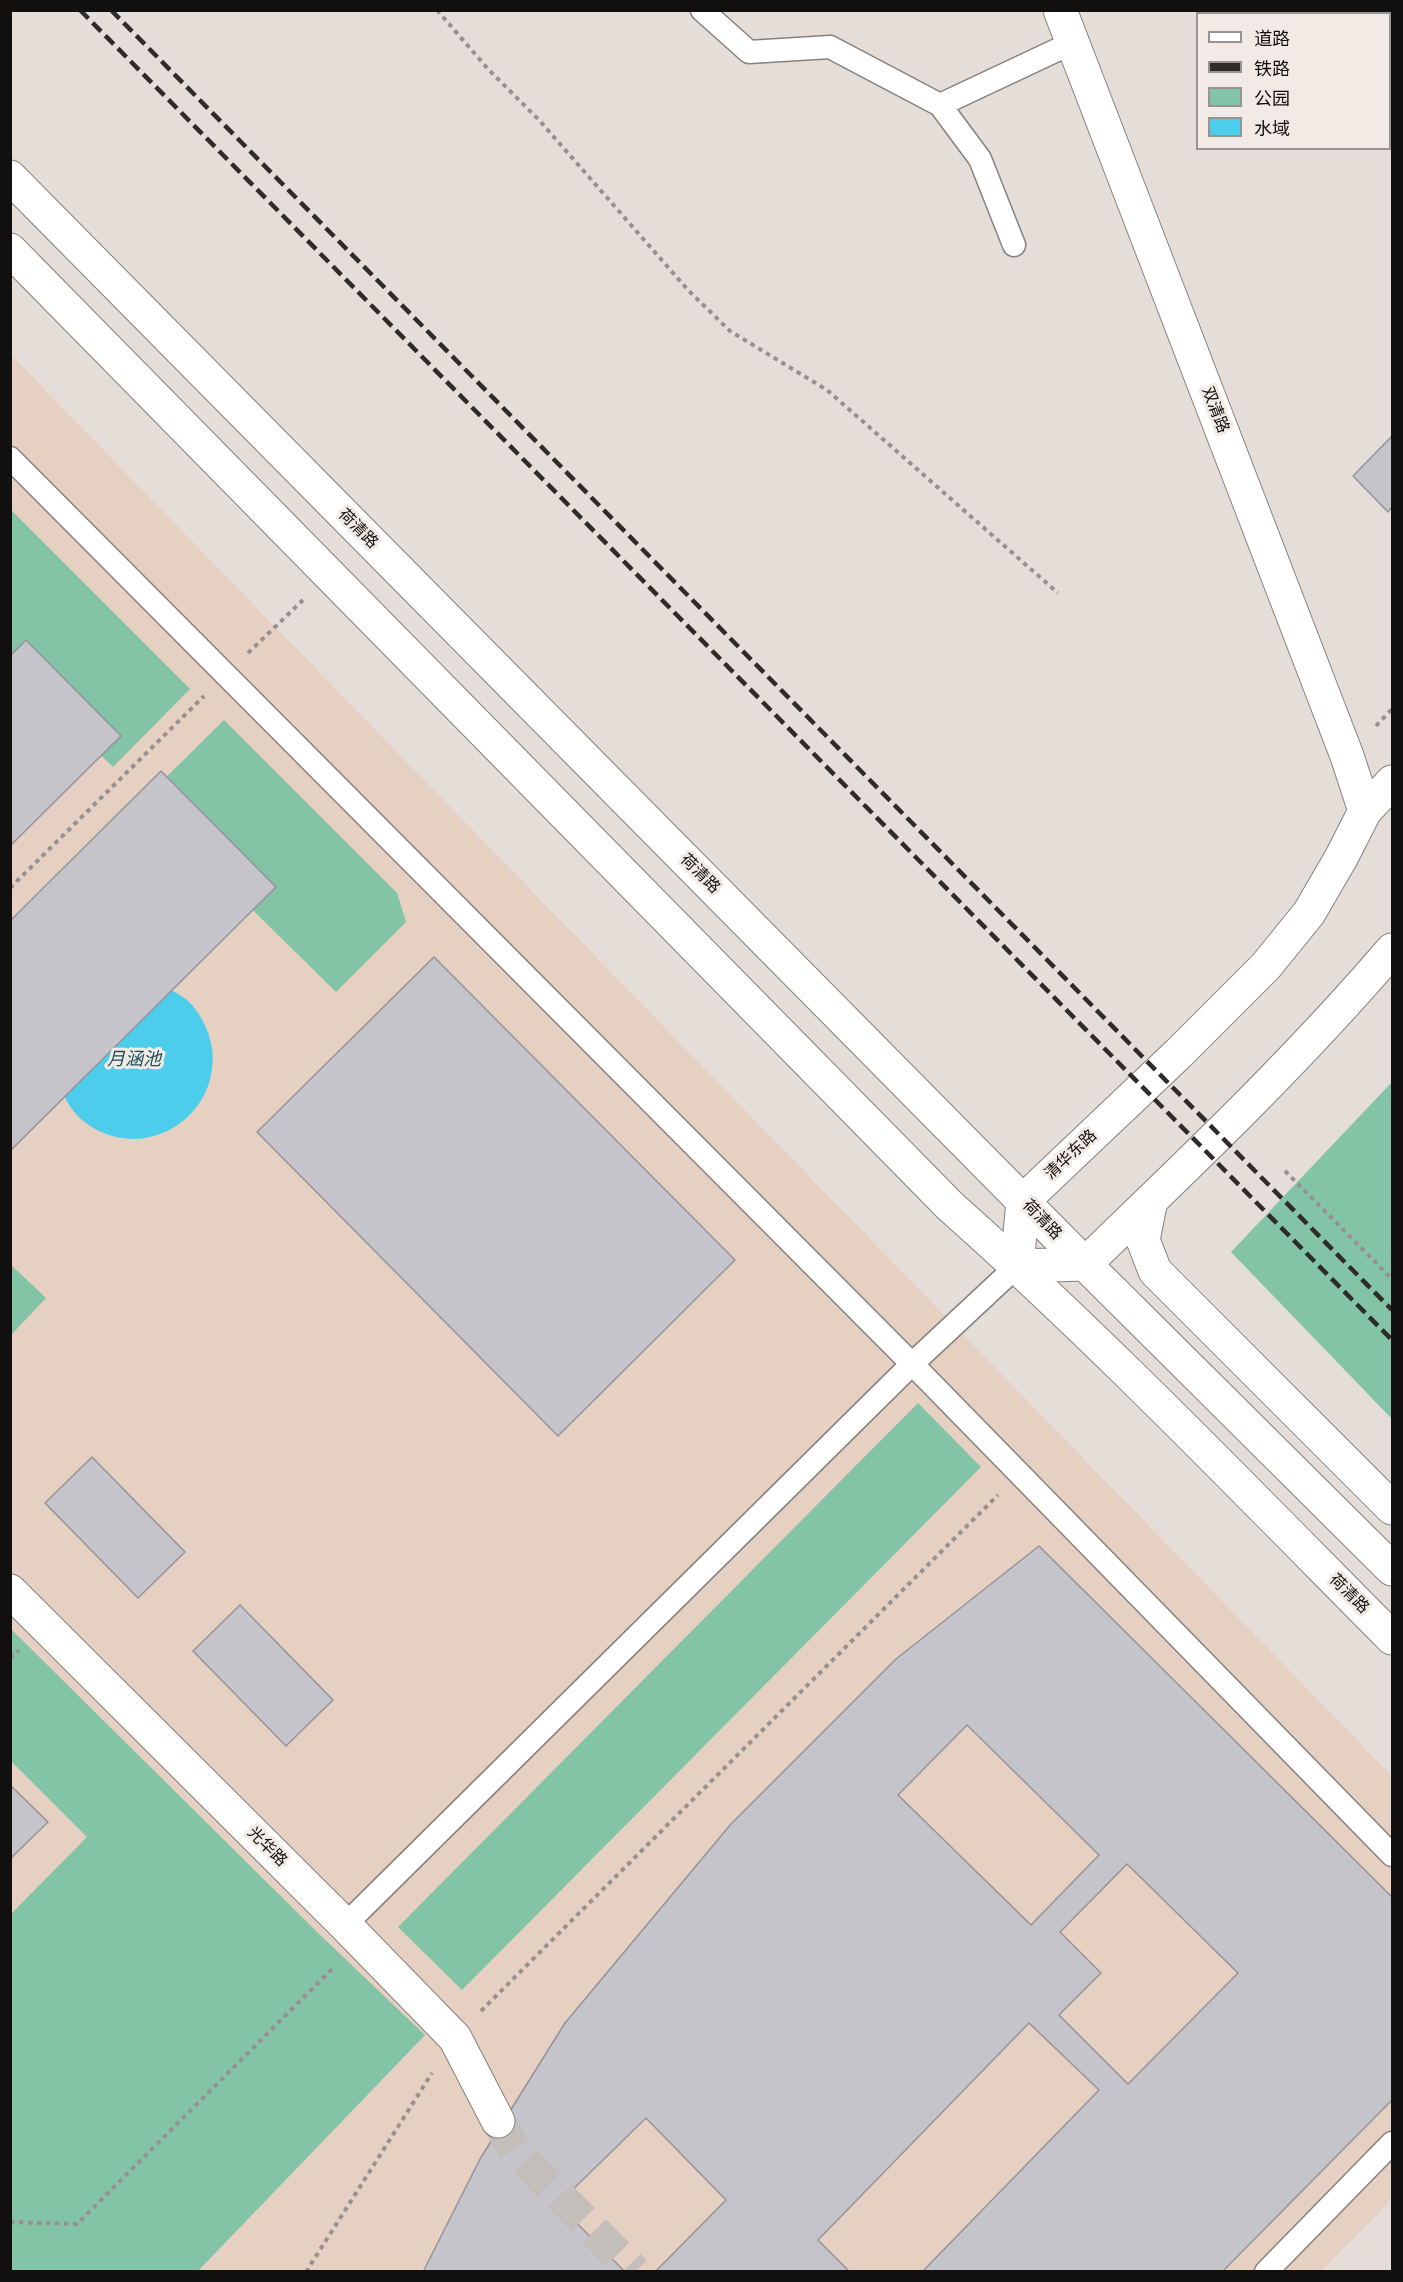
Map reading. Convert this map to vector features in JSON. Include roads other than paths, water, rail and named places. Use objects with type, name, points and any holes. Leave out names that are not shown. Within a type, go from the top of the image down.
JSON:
[{"type":"main road","name":"双清路","points":[[1060,10],[1347,756],[1365,811]]},
{"type":"main road","name":"荷清路","points":[[10,177],[1085,1264],[1392,1569]]},
{"type":"main road","name":"荷清路","points":[[10,250],[950,1206],[1112,1356],[1392,1638]]},
{"type":"main road","name":"清华东路","points":[[1023,1201],[1179,1053],[1266,966],[1309,913],[1365,811],[1392,782]]},
{"type":"main road","points":[[1023,1201],[1017,1266],[1085,1264],[1274,1080],[1357,992],[1392,950]]},
{"type":"main road","points":[[1151,1200],[1143,1240],[1155,1271],[1392,1508]]},
{"type":"main road","name":"光华路","points":[[10,1592],[455,2037],[498,2121]]},
{"type":"lane","points":[[702,10],[749,52],[830,46],[940,105],[980,159],[1014,245]]},
{"type":"lane","points":[[940,105],[1074,42]]},
{"type":"lane","points":[[10,458],[1020,1473],[1392,1855]]},
{"type":"lane","points":[[352,1933],[912,1364],[1017,1266]]},
{"type":"lane","points":[[1266,2271],[1392,2143]]},
{"type":"water","name":"月涵池","points":[[168,988],[192,1005],[209,1035],[212,1048],[211,1074],[204,1096],[190,1115],[172,1129],[151,1137],[128,1139],[104,1133],[82,1120],[74,1112],[58,1082]]},
{"type":"tunnel","points":[[498,2121],[516,2152],[635,2272]]},
{"type":"railway","points":[[80,10],[1392,1340]]},
{"type":"railway","points":[[111,10],[1392,1310]]}]
